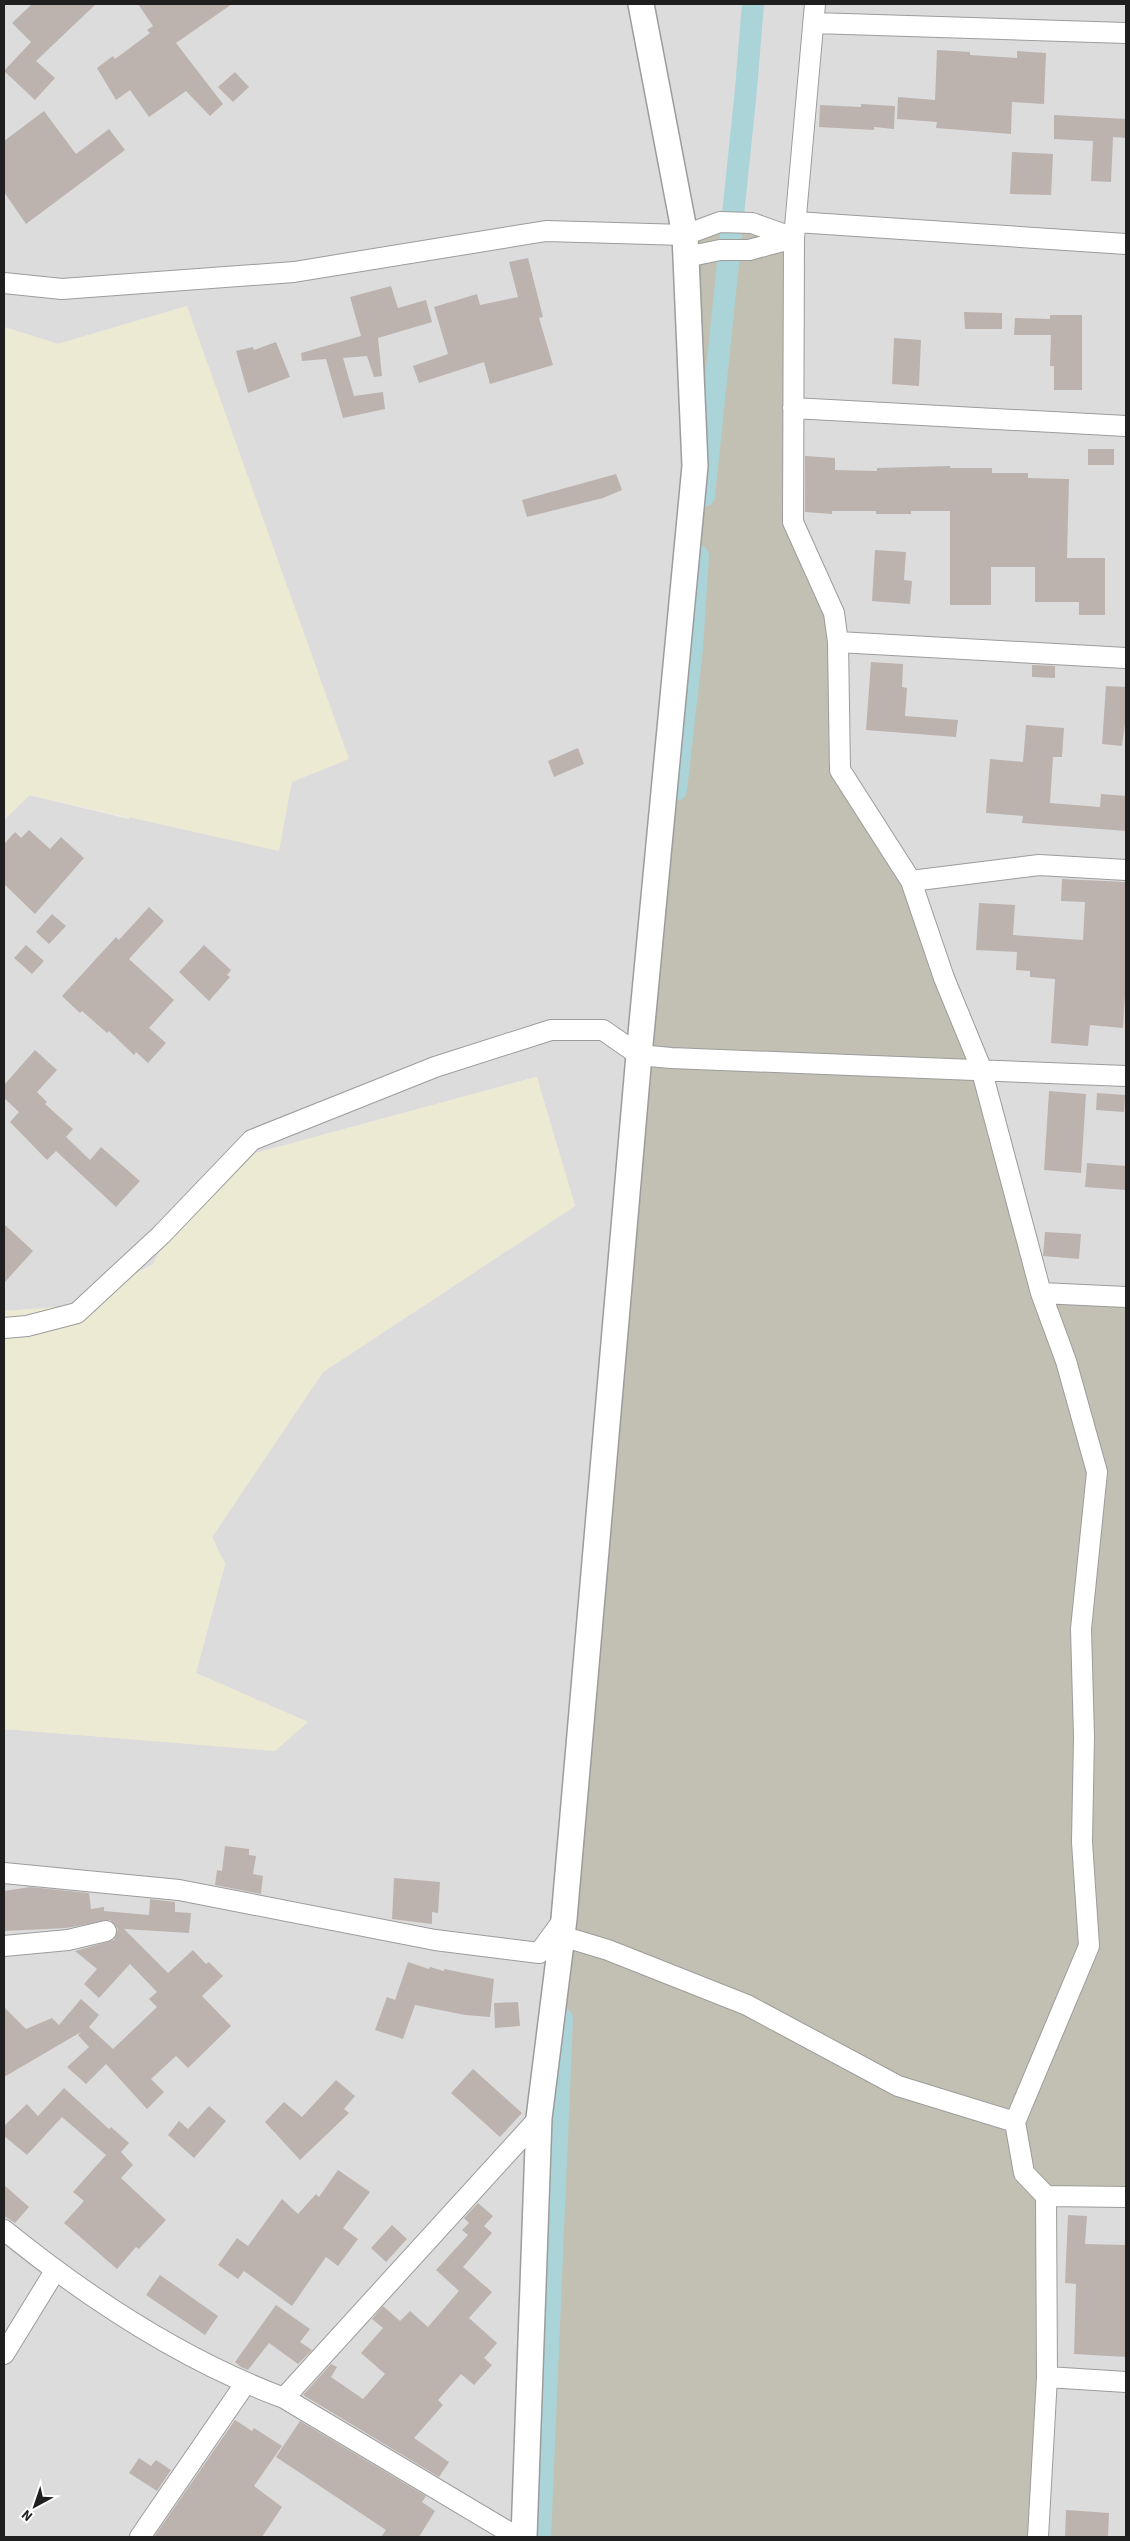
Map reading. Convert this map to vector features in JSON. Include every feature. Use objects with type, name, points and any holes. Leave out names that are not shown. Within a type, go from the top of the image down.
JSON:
[{"type":"street","points":[[524,2537],[539,2118],[569,1930],[639,1055],[694,466],[685,246],[641,4]]},
{"type":"street","points":[[1038,2537],[1047,2377],[1046,2196],[1024,2173],[1015,2122],[1090,1946],[1082,1842],[1084,1737],[1081,1628],[1097,1472],[1066,1361],[1041,1293],[981,1068],[944,978],[911,881],[840,770],[838,642],[834,613],[792,522],[795,230],[815,13],[1126,33]]},
{"type":"street","points":[[685,246],[720,222],[752,223],[795,230],[1126,244]]},
{"type":"street","points":[[4,284],[62,288],[294,272],[546,231],[720,250],[749,250],[795,230]]},
{"type":"street","points":[[793,408],[1126,426]]},
{"type":"street","points":[[838,642],[1126,658]]},
{"type":"street","points":[[911,881],[1039,865],[1126,870]]},
{"type":"street","points":[[4,1328],[27,1326],[77,1313],[161,1235],[252,1140],[435,1067],[551,1030],[603,1030],[639,1055],[671,1058],[849,1066],[981,1068],[1126,1076]]},
{"type":"street","points":[[1041,1293],[1126,1297]]},
{"type":"street","points":[[4,1873],[179,1890],[435,1940],[539,1953],[569,1930]]},
{"type":"street","points":[[569,1930],[608,1950],[747,2005],[898,2086],[1015,2122]]},
{"type":"street","points":[[4,1946],[68,1940],[106,1931]]},
{"type":"street","points":[[284,2398],[539,2118]]},
{"type":"street","points":[[1046,2196],[1126,2197]]},
{"type":"street","points":[[4,2230],[55,2271],[140,2327],[245,2384],[284,2398],[517,2537]]},
{"type":"street","points":[[4,2354],[55,2271]]},
{"type":"street","points":[[1047,2377],[1126,2382]]},
{"type":"street","points":[[140,2537],[245,2384]]},
{"type":"shaded area","points":[[4,4],[1126,4],[1126,1297],[1041,1293],[840,770],[695,466],[524,2537],[4,2537],[4,1729],[275,1750],[308,1722],[196,1673],[225,1564],[212,1537],[323,1372],[575,1206],[536,1077],[234,1159],[185,1202],[153,1264],[74,1306],[4,1311],[4,820],[29,795],[129,819],[187,306],[58,344],[4,327]]},
{"type":"shaded area","points":[[720,222],[794,238],[793,522],[834,613],[840,770],[911,881],[944,978],[1041,1293],[1126,1297],[1126,2197],[1046,2196],[1038,2537],[524,2537],[539,2118],[695,466],[685,235]]},
{"type":"shaded area","points":[[187,306],[349,759],[292,782],[279,851],[30,795],[4,820],[4,327],[58,344]]},
{"type":"shaded area","points":[[537,1077],[575,1206],[323,1372],[212,1537],[225,1564],[196,1673],[308,1722],[275,1751],[4,1729],[4,1311],[74,1306],[153,1265],[185,1202],[234,1159]]},
{"type":"shaded area","points":[[1046,2196],[1126,2197],[1126,2537],[1038,2537]]},
{"type":"building","points":[[32,4],[96,4],[36,61],[55,78],[35,100],[4,71],[31,42],[12,23]]},
{"type":"building","points":[[138,4],[232,4],[176,43],[223,104],[210,116],[186,91],[149,117],[130,90],[116,100],[97,68],[113,56],[115,59],[150,33],[147,30],[153,26]]},
{"type":"building","points":[[937,50],[970,52],[970,55],[1017,58],[1017,51],[1046,53],[1044,104],[1012,102],[1011,134],[936,128],[937,122],[897,119],[898,97],[935,100]]},
{"type":"building","points":[[235,72],[249,87],[233,102],[218,87]]},
{"type":"building","points":[[861,104],[895,106],[894,129],[874,127],[874,130],[819,127],[820,105],[861,107]]},
{"type":"building","points":[[44,111],[76,154],[109,129],[125,150],[26,224],[4,192],[4,141]]},
{"type":"building","points":[[1054,115],[1126,119],[1126,138],[1113,137],[1111,182],[1091,181],[1093,141],[1054,139]]},
{"type":"building","points":[[1012,152],[1053,154],[1051,195],[1010,194]]},
{"type":"building","points":[[528,258],[543,317],[539,318],[553,365],[490,384],[484,362],[419,383],[413,366],[448,354],[434,307],[477,294],[480,305],[518,297],[509,262]]},
{"type":"building","points":[[391,286],[398,308],[426,300],[432,322],[378,338],[382,376],[374,377],[367,356],[343,358],[354,396],[383,392],[385,409],[343,418],[326,359],[302,361],[301,353],[361,336],[350,297]]},
{"type":"building","points":[[964,312],[1002,313],[1002,329],[965,329]]},
{"type":"building","points":[[1050,315],[1082,315],[1082,390],[1054,390],[1054,366],[1050,366],[1051,335],[1014,335],[1015,318],[1050,319]]},
{"type":"building","points":[[894,338],[921,340],[919,386],[892,384]]},
{"type":"building","points":[[276,342],[290,377],[248,393],[236,351],[253,347],[254,350]]},
{"type":"building","points":[[1088,449],[1114,449],[1114,465],[1088,465]]},
{"type":"building","points":[[805,456],[835,458],[835,470],[877,471],[877,468],[950,466],[950,468],[992,468],[992,473],[1028,473],[1028,478],[1069,479],[1067,558],[1105,558],[1105,615],[1079,615],[1079,602],[1035,602],[1035,567],[991,567],[991,605],[950,605],[950,511],[911,511],[911,514],[876,514],[876,511],[832,511],[832,514],[805,512]]},
{"type":"building","points":[[616,474],[622,490],[603,498],[527,517],[522,500]]},
{"type":"building","points":[[875,550],[906,552],[904,580],[912,581],[910,604],[872,601]]},
{"type":"building","points":[[871,662],[903,664],[902,687],[907,688],[905,716],[958,720],[956,737],[866,730]]},
{"type":"building","points":[[1032,665],[1055,666],[1055,678],[1032,677]]},
{"type":"building","points":[[1106,686],[1126,687],[1126,716],[1122,746],[1102,744]]},
{"type":"building","points":[[1026,725],[1064,728],[1062,757],[1053,757],[1050,803],[1100,807],[1101,794],[1126,796],[1126,831],[1022,823],[1023,816],[986,813],[990,759],[1023,762]]},
{"type":"building","points":[[578,748],[584,764],[554,777],[548,761]]},
{"type":"building","points":[[29,830],[50,849],[61,837],[84,858],[35,914],[4,884],[4,844],[15,832],[21,838]]},
{"type":"building","points":[[1062,879],[1126,882],[1126,979],[1123,1028],[1090,1025],[1088,1046],[1051,1043],[1055,979],[1030,977],[1030,971],[1016,970],[1017,952],[976,950],[979,903],[1015,905],[1013,935],[1083,940],[1085,902],[1061,901]]},
{"type":"building","points":[[149,907],[164,921],[129,959],[174,1000],[149,1028],[166,1043],[148,1063],[136,1052],[134,1055],[109,1031],[107,1033],[82,1011],[80,1013],[62,996],[116,937],[119,940]]},
{"type":"building","points":[[52,914],[66,926],[49,944],[36,932]]},
{"type":"building","points":[[26,945],[44,961],[32,974],[14,958]]},
{"type":"building","points":[[204,945],[231,970],[227,975],[230,977],[209,1001],[179,972]]},
{"type":"building","points":[[35,1050],[57,1070],[37,1092],[47,1102],[45,1104],[73,1129],[66,1137],[90,1160],[101,1147],[140,1181],[116,1207],[56,1151],[47,1160],[10,1122],[19,1112],[4,1098],[4,1085]]},
{"type":"building","points":[[1049,1091],[1086,1094],[1081,1173],[1044,1170]]},
{"type":"building","points":[[1097,1093],[1125,1095],[1124,1112],[1096,1110]]},
{"type":"building","points":[[1087,1163],[1126,1166],[1126,1190],[1085,1187]]},
{"type":"building","points":[[4,1224],[33,1251],[4,1283]]},
{"type":"building","points":[[1045,1232],[1081,1234],[1079,1259],[1043,1256]]},
{"type":"building","points":[[225,1846],[249,1849],[249,1855],[256,1856],[253,1874],[263,1876],[261,1894],[215,1885],[217,1870],[222,1871]]},
{"type":"building","points":[[394,1878],[440,1882],[438,1913],[432,1912],[432,1924],[392,1919]]},
{"type":"building","points":[[30,1887],[89,1893],[91,1909],[104,1907],[104,1911],[149,1915],[150,1899],[175,1902],[175,1912],[191,1913],[189,1933],[124,1929],[168,1973],[193,1950],[206,1964],[209,1962],[223,1976],[202,1996],[231,2026],[188,2068],[176,2056],[151,2079],[164,2092],[147,2109],[106,2064],[86,2084],[67,2067],[89,2047],[78,2035],[81,2032],[4,2077],[4,2007],[26,2029],[52,2018],[59,2025],[81,1999],[99,2015],[89,2027],[113,2049],[157,2007],[149,1999],[157,1992],[130,1964],[99,1998],[84,1984],[97,1969],[75,1951],[114,1940],[118,1929],[110,1920],[66,1928],[4,1931],[4,1891]]},
{"type":"building","points":[[408,1962],[429,1969],[430,1967],[444,1971],[444,1969],[494,1979],[490,2017],[465,2015],[415,2005],[403,2039],[375,2030],[387,1997],[395,2000]]},
{"type":"building","points":[[518,2002],[520,2026],[495,2028],[494,2003]]},
{"type":"building","points":[[473,2069],[522,2113],[500,2137],[451,2093]]},
{"type":"building","points":[[336,2080],[355,2096],[344,2109],[349,2113],[300,2160],[265,2122],[284,2102],[302,2117]]},
{"type":"building","points":[[64,2088],[109,2129],[111,2127],[129,2143],[121,2152],[133,2165],[121,2178],[166,2220],[139,2249],[136,2247],[117,2269],[64,2223],[84,2201],[73,2192],[106,2155],[62,2117],[27,2155],[4,2136],[4,2126],[27,2104],[38,2116]]},
{"type":"building","points":[[209,2106],[226,2121],[194,2158],[168,2135],[179,2121],[188,2129]]},
{"type":"building","points":[[338,2170],[370,2192],[343,2228],[358,2239],[338,2266],[326,2257],[292,2306],[244,2271],[238,2279],[218,2265],[237,2238],[248,2246],[282,2199],[298,2214],[316,2194],[319,2197]]},
{"type":"building","points":[[4,2185],[29,2207],[15,2223],[4,2216]]},
{"type":"building","points":[[478,2203],[493,2216],[484,2226],[492,2233],[463,2267],[492,2292],[469,2318],[497,2343],[484,2358],[492,2365],[474,2385],[461,2374],[438,2400],[443,2405],[414,2438],[449,2462],[439,2477],[303,2395],[331,2364],[337,2367],[331,2377],[363,2399],[385,2374],[361,2353],[383,2328],[372,2319],[383,2306],[400,2321],[410,2311],[428,2327],[459,2291],[436,2270],[468,2235],[462,2230],[469,2223],[464,2218]]},
{"type":"building","points":[[1068,2215],[1087,2216],[1085,2244],[1126,2245],[1126,2357],[1074,2354],[1076,2284],[1065,2283]]},
{"type":"building","points":[[392,2225],[407,2239],[386,2262],[371,2248]]},
{"type":"building","points":[[160,2275],[218,2316],[205,2335],[146,2295]]},
{"type":"building","points":[[276,2305],[310,2329],[300,2342],[312,2350],[298,2364],[269,2343],[248,2370],[241,2367],[235,2362]]},
{"type":"building","points":[[235,2420],[252,2431],[254,2428],[282,2446],[254,2486],[282,2507],[262,2537],[154,2537]]},
{"type":"building","points":[[300,2421],[426,2496],[422,2502],[435,2511],[419,2537],[381,2537],[386,2530],[276,2457]]},
{"type":"building","points":[[139,2458],[151,2466],[156,2460],[171,2470],[157,2491],[129,2473]]},
{"type":"building","points":[[1066,2510],[1109,2513],[1108,2537],[1065,2537]]},
{"type":"waterway","points":[[704,496],[753,4]]},
{"type":"waterway","points":[[676,790],[692,648],[698,556]]},
{"type":"waterway","points":[[540,2537],[562,2019]]}]
